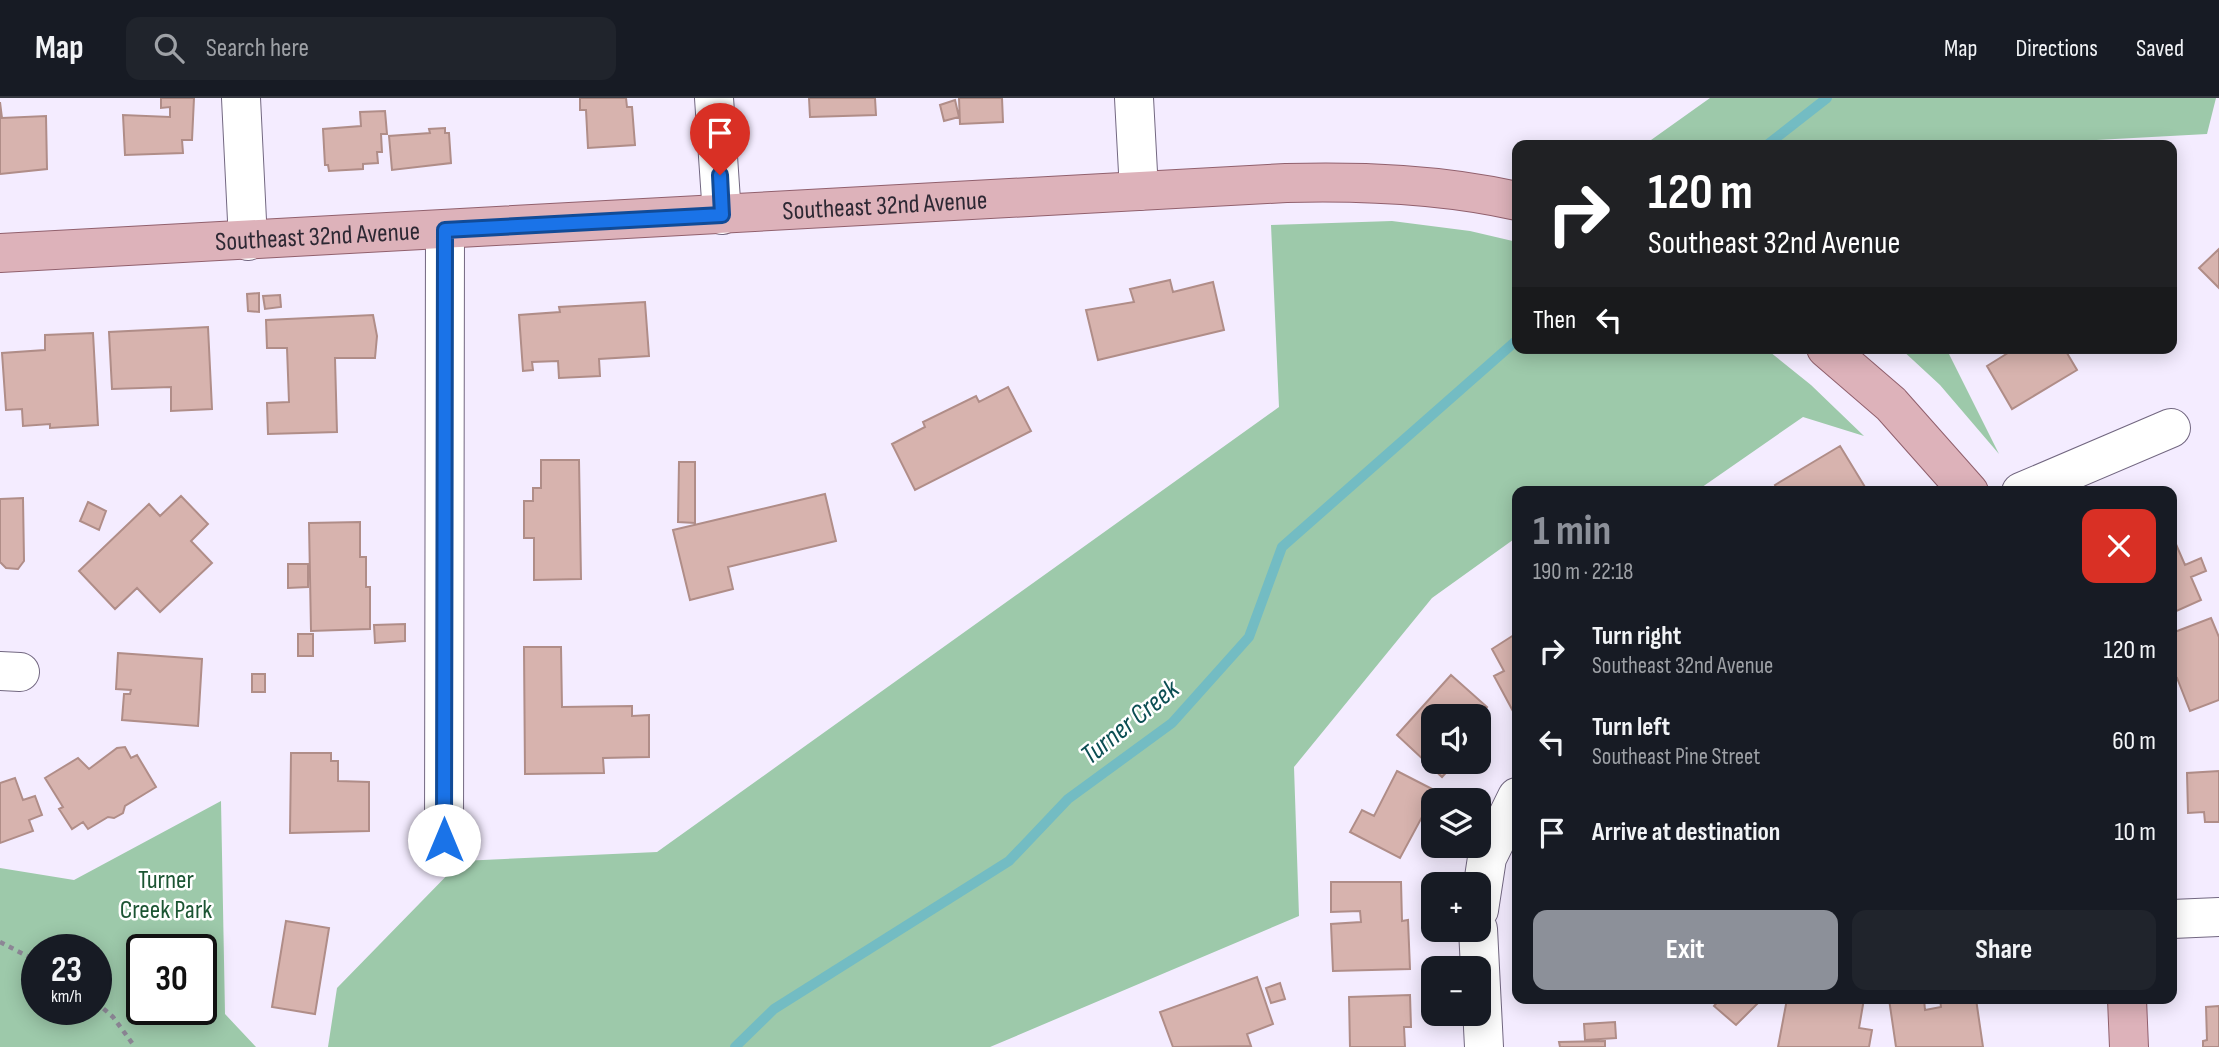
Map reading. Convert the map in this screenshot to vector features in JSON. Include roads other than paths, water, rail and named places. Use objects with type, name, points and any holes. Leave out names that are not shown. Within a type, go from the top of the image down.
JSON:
[{"type":"main road","name":"Southeast 32nd Avenue","points":[[0,253],[1332,182],[1442,187],[1512,200]]},
{"type":"main road","points":[[1833,354],[1891,404],[1964,486]]},
{"type":"main road","points":[[2127,1004],[2129,1047]]},
{"type":"street","points":[[242,98],[248,241]]},
{"type":"street","points":[[714,98],[722,215]]},
{"type":"street","points":[[1134,98],[1139,191]]},
{"type":"street","points":[[444,840],[445,230]]},
{"type":"street","points":[[2035,486],[2171,428]]},
{"type":"street","points":[[1485,872],[1487,858],[1512,807]]},
{"type":"street","points":[[2177,919],[2219,917]]},
{"type":"street","points":[[1479,942],[1484,1047]]},
{"type":"waterway","name":"Turner Creek","points":[[1773,140],[1827,98]]},
{"type":"waterway","name":"Turner Creek","points":[[735,1047],[774,1009],[1009,861],[1068,799],[1172,723],[1249,637],[1282,547],[1512,344]]},
{"type":"park label","name":"Turner Creek Park","points":[[166,894]]}]
